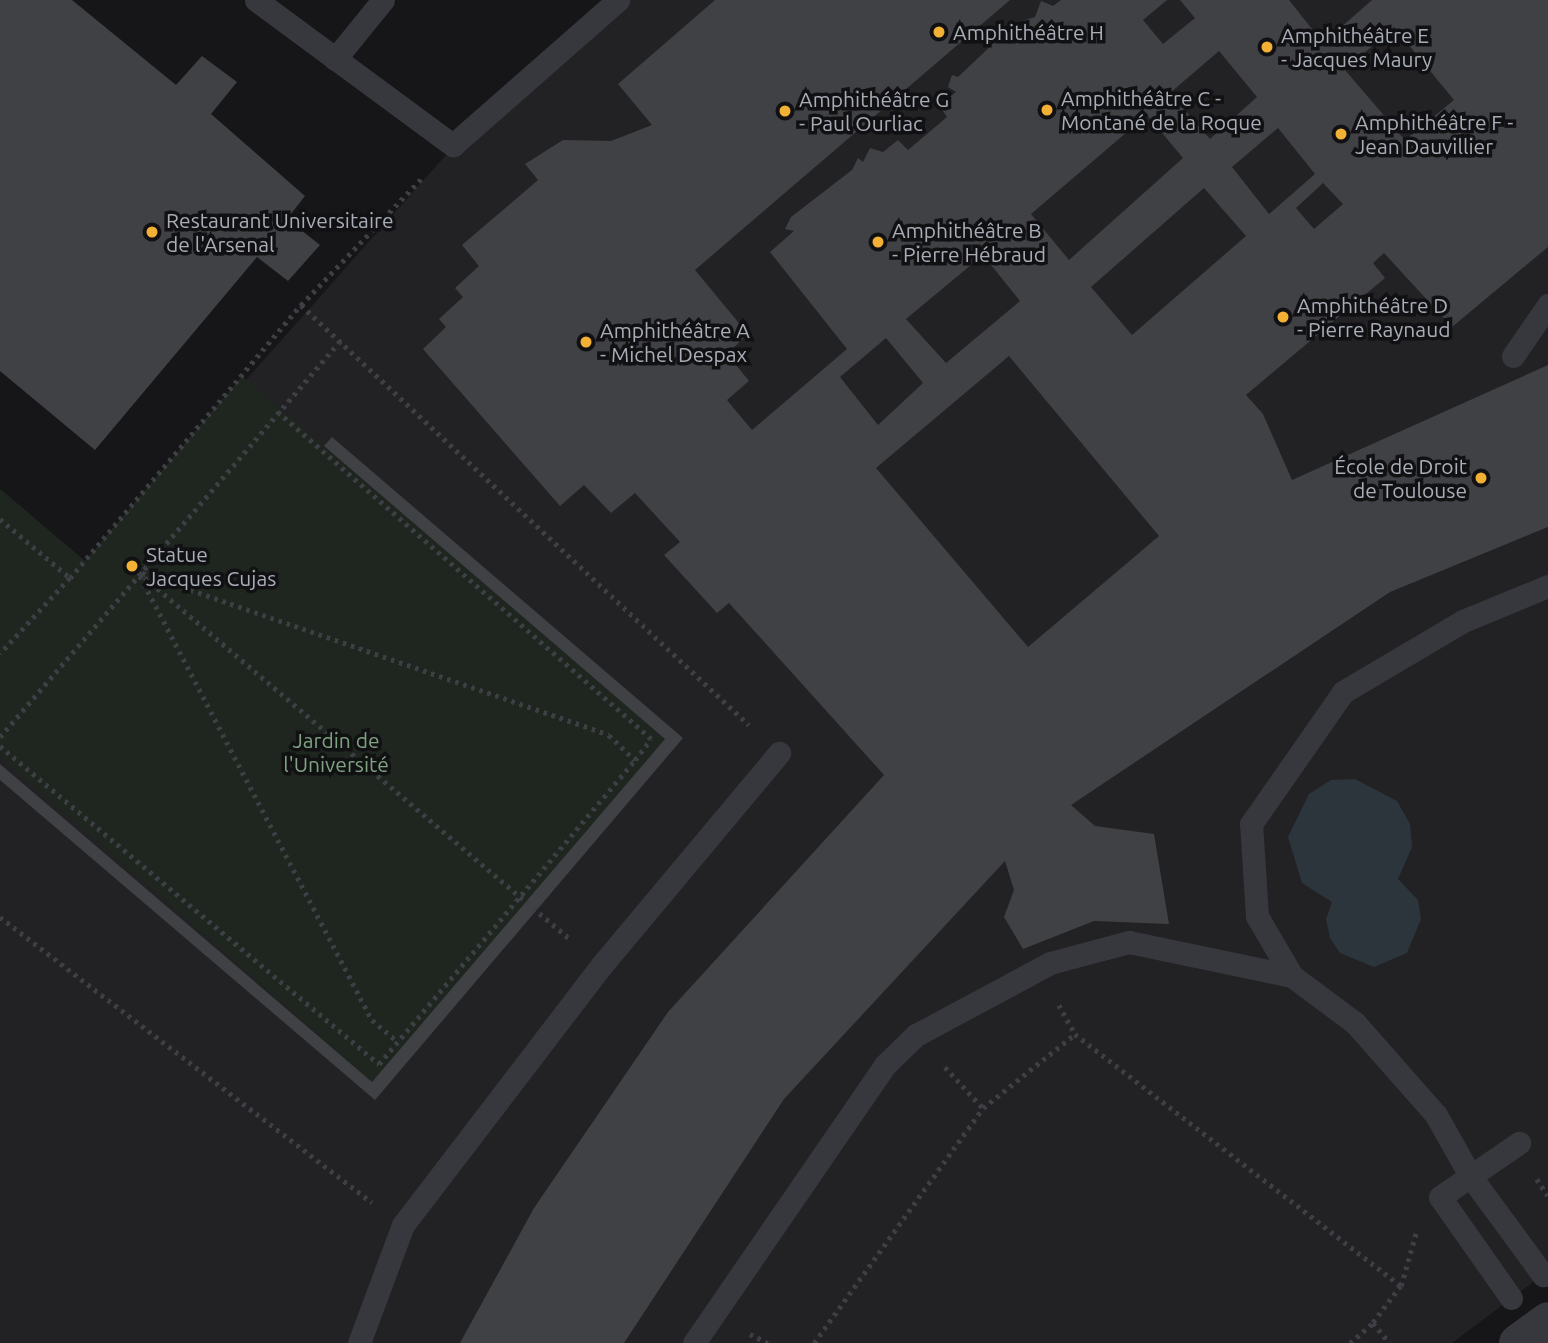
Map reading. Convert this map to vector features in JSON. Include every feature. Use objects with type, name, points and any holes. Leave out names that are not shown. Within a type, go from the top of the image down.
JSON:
[{"type":"street","points":[[1518,1343],[1548,1321]]},
{"type":"lane","points":[[256,0],[453,145],[618,0]]},
{"type":"lane","points":[[335,59],[383,0]]},
{"type":"lane","points":[[1513,356],[1548,305]]},
{"type":"lane","points":[[1543,1275],[1471,1177],[1436,1115],[1355,1023],[1292,976],[1257,916],[1251,824],[1343,692],[1463,621],[1548,586]]},
{"type":"lane","points":[[359,1343],[403,1225],[601,966],[779,753]]},
{"type":"lane","points":[[694,1343],[885,1065],[916,1035],[1050,963],[1129,942],[1292,976]]},
{"type":"lane","points":[[1510,1298],[1440,1197],[1519,1143]]},
{"type":"path","points":[[0,654],[70,578],[301,305],[453,145]]},
{"type":"path","points":[[301,305],[779,753]]},
{"type":"path","points":[[0,737],[275,410],[341,340]]},
{"type":"path","points":[[0,746],[379,1064],[635,760],[651,739],[275,410]]},
{"type":"path","points":[[0,519],[70,578]]},
{"type":"path","points":[[138,572],[610,736],[635,760]]},
{"type":"path","points":[[138,572],[601,966]]},
{"type":"path","points":[[138,572],[372,1020],[398,1042]]},
{"type":"path","points":[[0,917],[403,1225]]},
{"type":"path","points":[[814,1343],[983,1108],[1075,1034],[1401,1286],[1373,1323],[1350,1343]]},
{"type":"path","points":[[916,1035],[983,1108]]},
{"type":"path","points":[[1373,1323],[1390,1343]]},
{"type":"shaded area","points":[[617,0],[1548,0],[1548,1271],[1452,1343],[0,1343],[0,489],[85,561],[454,146]]},
{"type":"shaded area","points":[[1355,779],[1397,801],[1410,824],[1412,847],[1398,879],[1418,900],[1421,919],[1407,953],[1374,967],[1340,953],[1330,938],[1326,919],[1332,902],[1302,883],[1288,837],[1309,794],[1331,780]]},
{"type":"green space","name":"Jardin de l'Université","points":[[242,376],[665,739],[372,1082],[0,756],[0,489],[85,561]]},
{"type":"building","name":"Restaurant Universitaire de l'Arsenal","points":[[0,0],[72,0],[176,85],[202,56],[237,82],[211,114],[305,196],[287,219],[320,245],[288,281],[257,257],[95,450],[0,371]]},
{"type":"building","points":[[715,0],[1010,0],[695,270],[748,334],[727,354],[749,381],[727,400],[752,430],[847,349],[770,252],[794,231],[785,229],[791,217],[852,170],[858,158],[863,162],[870,148],[883,152],[898,140],[908,150],[947,117],[939,105],[956,92],[948,87],[952,75],[958,77],[1015,23],[1035,17],[1041,1],[1053,6],[1061,0],[1167,0],[1143,20],[1163,44],[1195,18],[1180,0],[1289,0],[1323,43],[1372,0],[1548,0],[1548,247],[1452,327],[1384,253],[1373,263],[1385,278],[1246,395],[1263,414],[1292,480],[1548,365],[1548,527],[1390,592],[1071,805],[1095,826],[1154,834],[1169,924],[1094,921],[1023,949],[1004,917],[1014,890],[1005,861],[784,1099],[624,1343],[460,1343],[534,1208],[668,1012],[884,775],[729,603],[717,613],[664,555],[680,542],[635,493],[611,513],[584,485],[560,506],[423,349],[446,327],[439,319],[463,297],[455,288],[479,266],[462,245],[538,180],[525,164],[563,140],[611,141],[652,125],[618,84]],"holes":[[[1394,27],[1454,100],[1405,140],[1345,70]],[[1219,51],[1257,97],[1210,139],[1170,93]],[[1147,115],[1183,158],[1069,260],[1031,214]],[[1278,128],[1315,174],[1269,214],[1232,167]],[[1323,183],[1343,204],[1314,229],[1296,208]],[[1204,188],[1246,236],[1132,335],[1091,287]],[[983,255],[1020,301],[946,363],[906,319]],[[886,338],[923,383],[878,425],[840,377]],[[1009,356],[1159,536],[1028,647],[876,468]]]},
{"type":"building","points":[[332,437],[683,738],[375,1100],[0,780],[0,764],[372,1082],[665,739],[324,446]]},
{"type":"place","name":"Amphithéâtre H","points":[[939,32]]},
{"type":"place","name":"Amphithéâtre E - Jacques Maury","points":[[1267,47]]},
{"type":"place","name":"Amphithéâtre C - Montané de la Roque","points":[[1047,110]]},
{"type":"place","name":"Amphithéâtre G - Paul Ourliac","points":[[785,111]]},
{"type":"place","name":"Amphithéâtre F - Jean Dauvillier","points":[[1341,134]]},
{"type":"place","name":"Restaurant Universitaire de l'Arsenal","points":[[152,232]]},
{"type":"place","name":"Amphithéâtre B - Pierre Hébraud","points":[[878,242]]},
{"type":"place","name":"Amphithéâtre D - Pierre Raynaud","points":[[1283,317]]},
{"type":"place","name":"Amphithéâtre A - Michel Despax","points":[[586,342]]},
{"type":"place","name":"École de Droit de Toulouse","points":[[1481,478]]},
{"type":"place","name":"Statue Jacques Cujas","points":[[132,566]]}]
